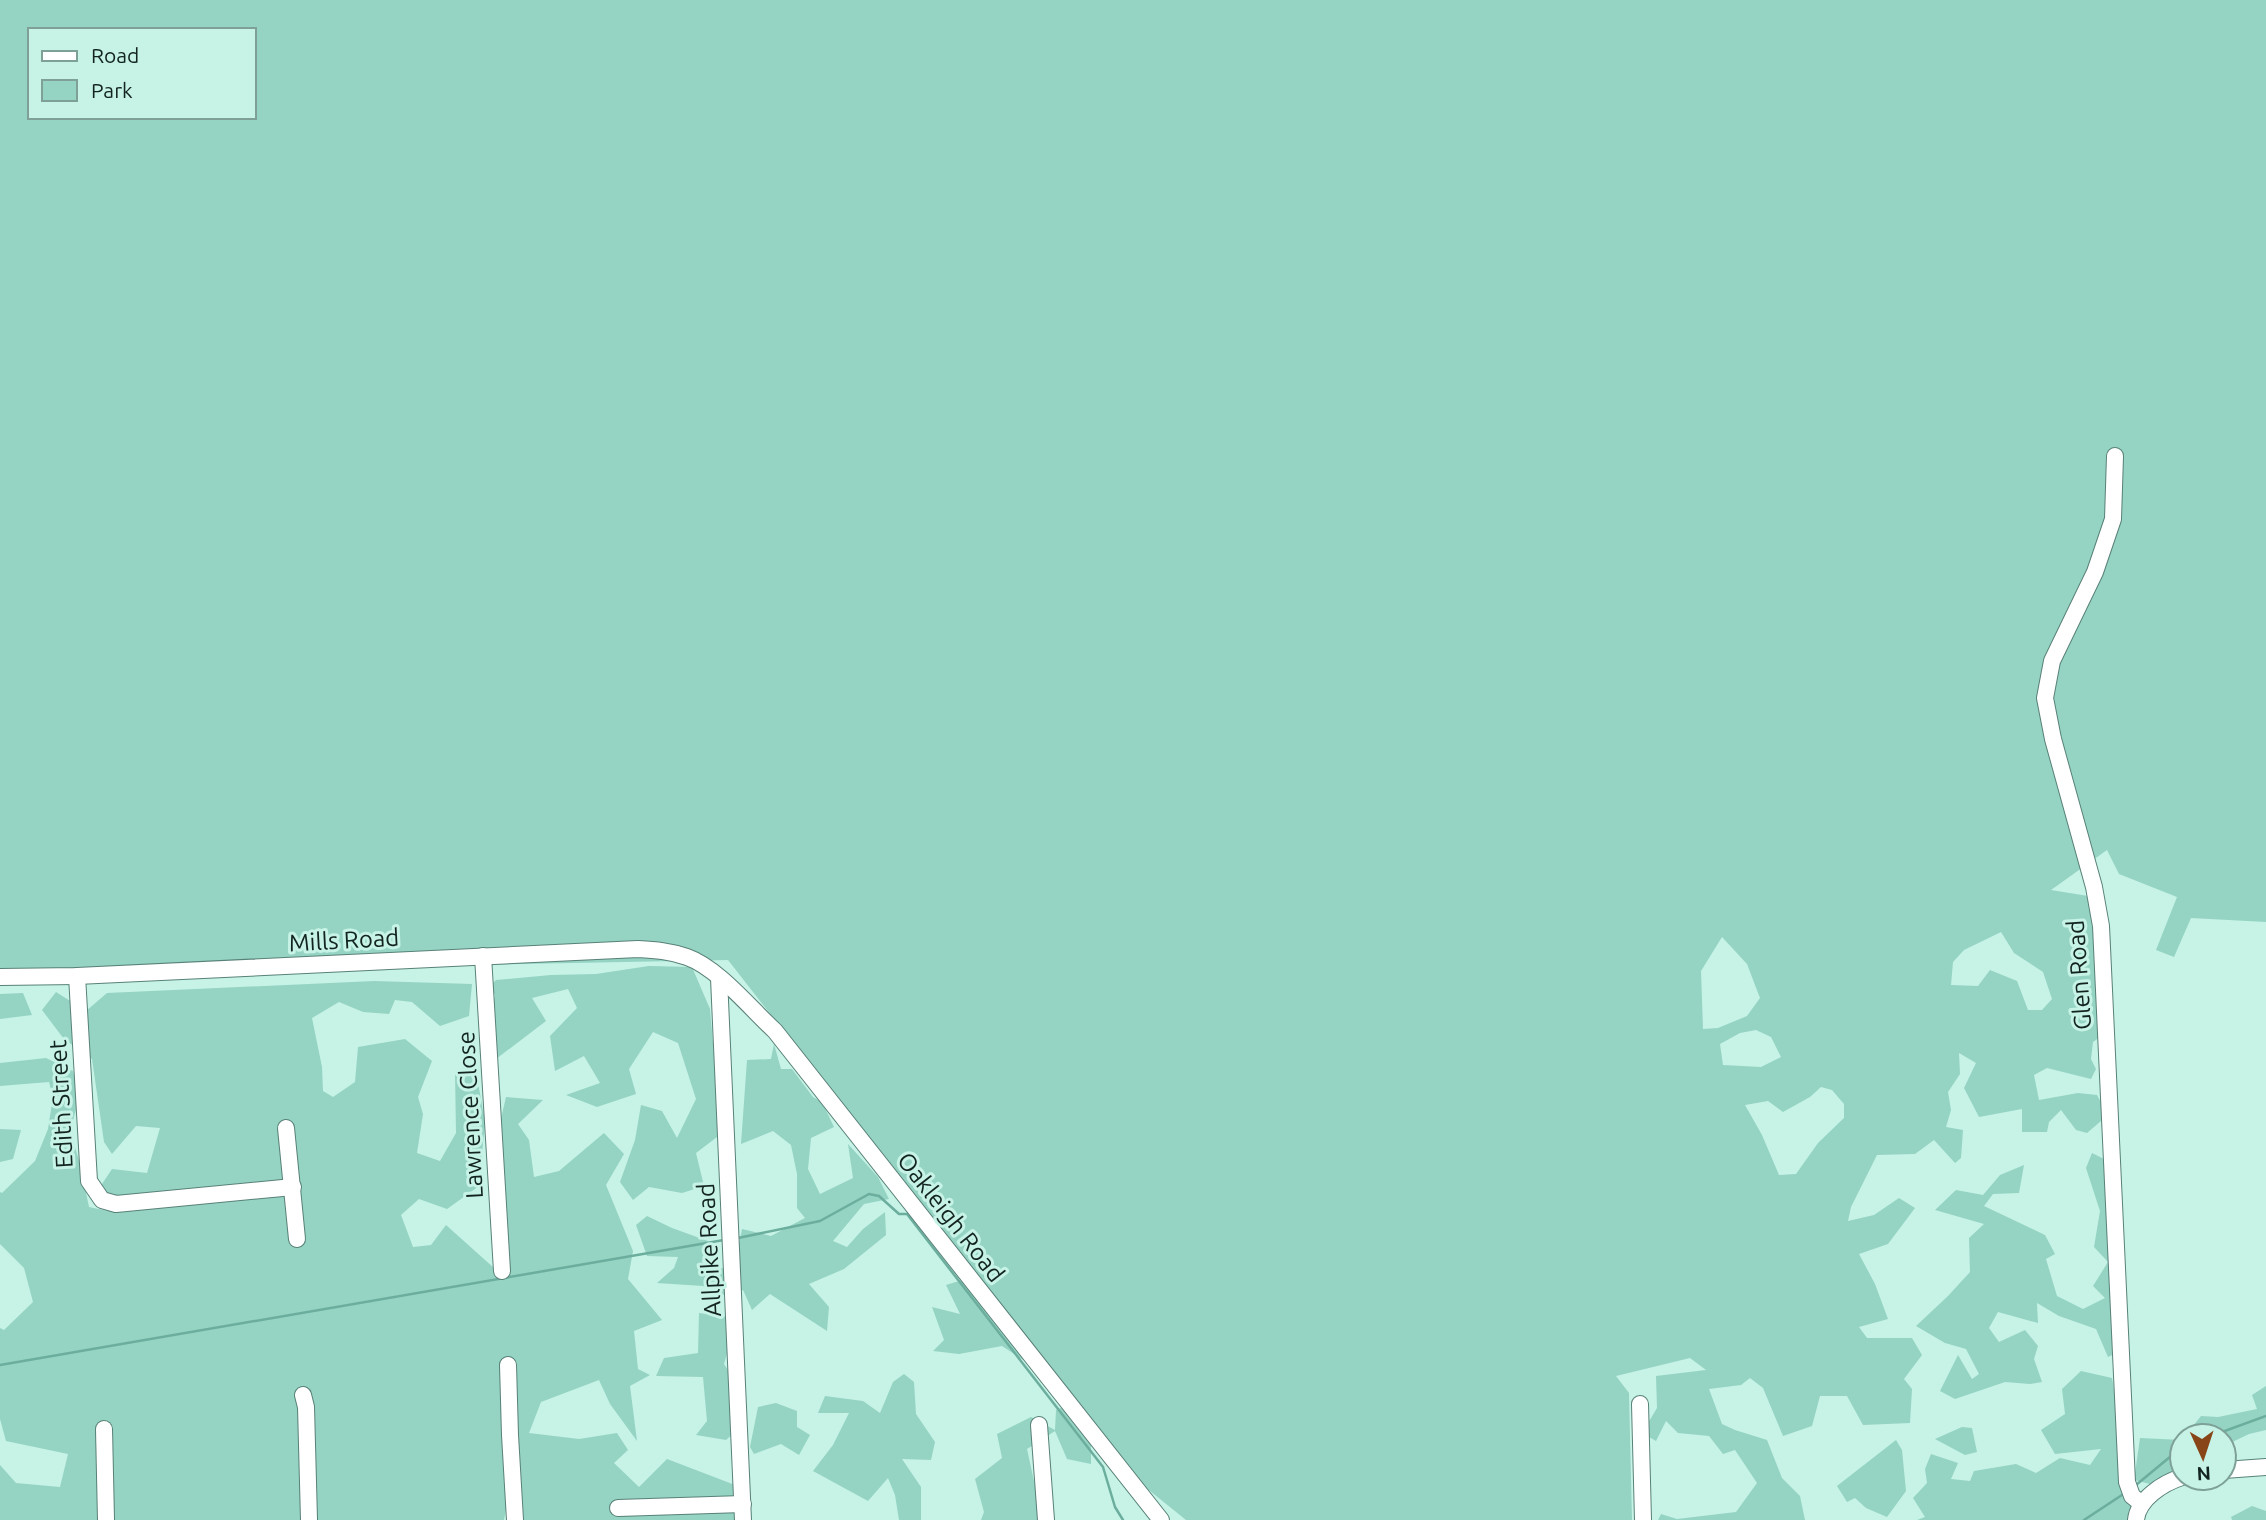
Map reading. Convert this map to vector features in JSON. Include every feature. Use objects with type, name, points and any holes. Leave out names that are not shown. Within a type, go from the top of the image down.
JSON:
[{"type":"street","name":"Glen Road","points":[[2115,456],[2113,519],[2095,572],[2052,662],[2045,698],[2053,739],[2094,887],[2101,926],[2134,1503]]},
{"type":"street","name":"Mills Road","points":[[0,977],[77,976],[638,949],[666,951],[690,958]]},
{"type":"street","name":"Lawrence Close","points":[[483,956],[502,1271]]},
{"type":"street","name":"Oakleigh Road","points":[[690,958],[719,978],[775,1031],[1161,1520]]},
{"type":"street","name":"Edith Street","points":[[77,976],[89,1181],[102,1199],[117,1204],[293,1187]]},
{"type":"street","name":"Allpike Road","points":[[719,978],[743,1512]]},
{"type":"street","points":[[286,1128],[298,1240]]},
{"type":"street","points":[[509,1365],[515,1520]]},
{"type":"street","points":[[303,1395],[306,1407],[309,1520]]},
{"type":"street","points":[[1640,1404],[1643,1520]]},
{"type":"street","points":[[1039,1425],[1046,1520]]},
{"type":"street","points":[[104,1429],[106,1520]]},
{"type":"street","points":[[2238,1469],[2266,1467]]},
{"type":"street","points":[[2134,1503],[2168,1485]]},
{"type":"street","points":[[618,1508],[743,1512]]},
{"type":"green space","points":[[0,0],[2266,0],[2266,922],[2191,918],[2174,957],[2156,950],[2177,897],[2119,874],[2107,850],[2051,890],[2088,896],[2099,949],[2103,1035],[2093,1042],[2091,1059],[2096,1069],[2091,1079],[2047,1068],[2034,1075],[2039,1100],[2078,1093],[2097,1095],[2108,1115],[2087,1133],[2076,1130],[2061,1110],[2049,1122],[2047,1132],[2022,1132],[2022,1109],[1979,1117],[1964,1088],[1976,1063],[1959,1053],[1960,1074],[1948,1092],[1951,1110],[1946,1127],[1963,1130],[1961,1158],[1955,1163],[1934,1140],[1915,1154],[1877,1155],[1851,1207],[1848,1221],[1874,1215],[1899,1198],[1915,1208],[1888,1244],[1859,1254],[1875,1284],[1888,1319],[1859,1327],[1867,1338],[1912,1338],[1922,1355],[1904,1379],[1912,1389],[1910,1423],[1863,1425],[1847,1396],[1820,1396],[1812,1426],[1783,1436],[1763,1388],[1750,1378],[1741,1385],[1709,1389],[1722,1424],[1767,1440],[1782,1478],[1800,1496],[1805,1520],[1658,1520],[1661,1514],[1677,1519],[1736,1512],[1757,1483],[1735,1450],[1723,1454],[1709,1436],[1678,1433],[1666,1421],[1656,1441],[1642,1433],[1657,1408],[1656,1376],[1706,1370],[1690,1358],[1616,1376],[1629,1393],[1632,1520],[1186,1520],[1134,1478],[728,960],[0,974]],"holes":[[[2001,932],[2014,953],[2043,972],[2052,999],[2042,1010],[2028,1010],[2017,981],[1990,970],[1978,986],[1951,985],[1953,962],[1964,950]],[[1722,937],[1747,964],[1760,998],[1747,1016],[1718,1028],[1703,1029],[1701,971]],[[1756,1030],[1771,1037],[1781,1057],[1761,1067],[1723,1065],[1720,1044],[1740,1033]],[[1821,1087],[1832,1090],[1844,1104],[1844,1118],[1818,1143],[1796,1174],[1779,1175],[1762,1135],[1745,1105],[1768,1101],[1783,1112],[1810,1097]]]},
{"type":"green space","points":[[649,966],[692,967],[710,1009],[721,1134],[696,1153],[704,1186],[682,1193],[649,1187],[633,1200],[620,1182],[635,1140],[641,1105],[662,1111],[677,1138],[696,1099],[678,1043],[653,1032],[629,1069],[636,1094],[597,1107],[566,1095],[600,1083],[584,1056],[555,1071],[550,1036],[577,1008],[568,989],[532,998],[546,1021],[496,1059],[488,1037],[495,995],[489,987],[496,980],[596,974]]},
{"type":"green space","points":[[374,981],[472,984],[469,1016],[440,1026],[412,1002],[395,1000],[389,1014],[363,1012],[339,1002],[312,1018],[322,1067],[323,1091],[333,1097],[355,1082],[358,1047],[405,1039],[432,1061],[418,1097],[423,1114],[417,1153],[440,1161],[456,1133],[455,1072],[476,1071],[485,1122],[479,1186],[447,1209],[419,1199],[401,1215],[413,1247],[431,1245],[446,1225],[504,1277],[494,1149],[506,1097],[543,1100],[518,1124],[529,1140],[534,1177],[559,1171],[604,1133],[624,1154],[606,1185],[633,1251],[628,1279],[662,1320],[634,1331],[638,1369],[650,1375],[630,1386],[637,1441],[610,1404],[599,1380],[541,1402],[529,1433],[579,1439],[617,1433],[628,1450],[614,1463],[639,1487],[667,1459],[735,1485],[738,1520],[519,1520],[506,1509],[504,1520],[0,1520],[0,1465],[16,1483],[60,1487],[68,1454],[6,1441],[0,1419],[0,1328],[4,1330],[33,1302],[24,1268],[0,1244],[0,1192],[35,1161],[48,1129],[53,1097],[49,1082],[0,1086],[0,1063],[46,1058],[73,1071],[79,1099],[70,1131],[89,1207],[108,1211],[102,1184],[112,1169],[147,1173],[160,1128],[136,1126],[112,1154],[104,1142],[92,1059],[64,1039],[42,1010],[56,992],[86,1011],[107,993]]},
{"type":"green space","points":[[23,993],[32,1015],[0,1019],[0,994]]},
{"type":"green space","points":[[774,1044],[781,1069],[792,1069],[813,1097],[822,1102],[834,1127],[811,1138],[808,1169],[820,1194],[853,1178],[848,1144],[878,1177],[889,1199],[864,1204],[833,1241],[847,1247],[863,1229],[885,1212],[886,1235],[844,1269],[809,1284],[829,1307],[827,1331],[770,1294],[752,1310],[743,1290],[724,1295],[703,1286],[657,1283],[674,1268],[678,1257],[647,1256],[636,1225],[647,1216],[708,1241],[702,1262],[734,1272],[742,1229],[771,1236],[805,1218],[797,1208],[797,1174],[791,1145],[773,1131],[741,1144],[747,1060],[771,1059]]},
{"type":"green space","points":[[0,1129],[21,1130],[13,1159],[0,1162]]},
{"type":"green space","points":[[2092,1153],[2106,1160],[2121,1351],[2108,1357],[2096,1329],[2059,1316],[2037,1303],[2038,1323],[1998,1312],[1989,1328],[1999,1342],[2025,1330],[2038,1346],[2034,1359],[2042,1382],[2005,1382],[1955,1399],[1940,1391],[1958,1355],[1972,1379],[1979,1374],[1966,1349],[1945,1343],[1916,1326],[1970,1272],[1969,1238],[1984,1224],[1935,1210],[1956,1190],[1983,1195],[2000,1175],[2024,1165],[2019,1193],[1993,1194],[1984,1206],[2045,1235],[2055,1254],[2046,1259],[2057,1296],[2083,1309],[2105,1298],[2093,1286],[2108,1262],[2094,1247],[2100,1211],[2086,1168]]},
{"type":"green space","points":[[972,1277],[1031,1365],[1002,1346],[959,1354],[933,1351],[944,1340],[932,1307],[960,1314],[946,1285]]},
{"type":"green space","points":[[699,1313],[724,1316],[734,1329],[724,1364],[735,1381],[745,1423],[726,1440],[696,1435],[707,1421],[703,1377],[656,1376],[664,1358],[698,1353]]},
{"type":"green space","points":[[2081,1371],[2112,1378],[2136,1520],[1917,1520],[1925,1517],[1913,1498],[1927,1483],[1925,1469],[1931,1454],[1958,1463],[1951,1479],[1970,1481],[1974,1471],[2016,1464],[2036,1473],[2060,1458],[2090,1465],[2101,1449],[2055,1454],[2041,1430],[2065,1414],[2062,1389]]},
{"type":"green space","points":[[904,1374],[914,1382],[916,1414],[935,1442],[931,1460],[902,1459],[921,1487],[921,1520],[899,1520],[895,1495],[888,1478],[868,1501],[813,1471],[833,1445],[849,1413],[818,1413],[825,1396],[863,1401],[880,1413],[893,1382]]},
{"type":"green space","points":[[2266,1386],[2266,1430],[2238,1439],[2238,1422],[2196,1422],[2201,1416],[2218,1417],[2257,1409],[2252,1395]]},
{"type":"green space","points":[[776,1403],[797,1411],[797,1427],[810,1435],[799,1455],[781,1444],[754,1454],[750,1447],[758,1407]]},
{"type":"green space","points":[[1063,1407],[1091,1445],[1091,1464],[1067,1459],[1055,1431],[1027,1449],[1035,1486],[1046,1508],[1044,1520],[981,1520],[984,1512],[975,1479],[1002,1458],[997,1434],[1031,1417],[1055,1430],[1056,1410]]},
{"type":"green space","points":[[1962,1427],[1972,1428],[1977,1452],[1965,1455],[1935,1439]]},
{"type":"green space","points":[[2140,1438],[2168,1439],[2168,1477],[2150,1484],[2134,1480]]},
{"type":"green space","points":[[1896,1440],[1902,1450],[1906,1491],[1887,1517],[1866,1508],[1855,1498],[1847,1502],[1837,1486]]},
{"type":"green space","points":[[2252,1506],[2266,1511],[2266,1520],[2232,1520],[2231,1517]]},
{"type":"waterway","points":[[738,1238],[820,1221],[869,1194],[879,1196],[899,1214],[907,1214],[1103,1467],[1115,1507],[1123,1520]]},
{"type":"waterway","points":[[0,1365],[724,1240]]},
{"type":"waterway","points":[[2238,1426],[2266,1416]]},
{"type":"waterway","points":[[2136,1485],[2168,1459]]},
{"type":"waterway","points":[[2084,1520],[2125,1493]]}]
